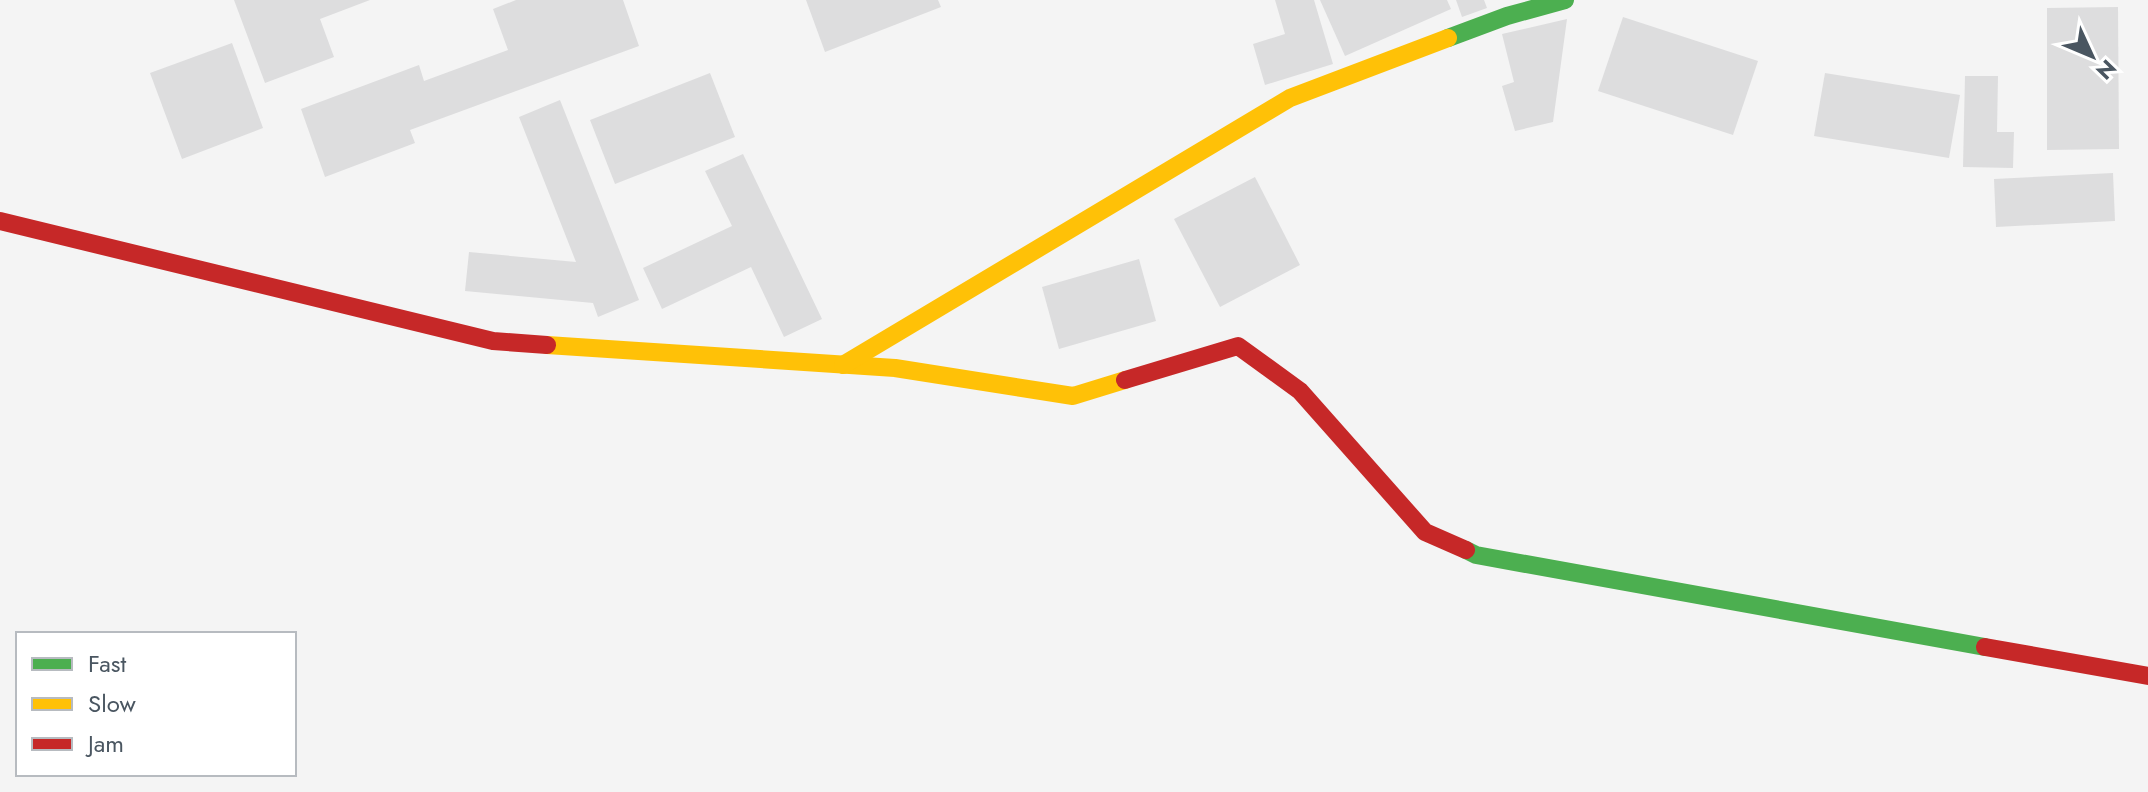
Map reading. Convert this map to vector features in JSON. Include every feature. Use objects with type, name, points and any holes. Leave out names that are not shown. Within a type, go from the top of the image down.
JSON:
[{"type":"street","points":[[843,365],[1290,98],[1507,16],[1565,0]]},
{"type":"street","points":[[0,221],[493,341],[895,368],[1073,396],[1238,346],[1300,391],[1425,532],[1476,555],[2148,676]]},
{"type":"building","points":[[234,0],[370,0],[320,19],[334,57],[265,83]]},
{"type":"building","points":[[516,0],[623,0],[639,46],[410,130],[415,143],[325,177],[301,109],[419,65],[424,81],[508,50],[493,9]]},
{"type":"building","points":[[806,0],[938,0],[941,7],[825,52]]},
{"type":"building","points":[[1275,0],[1314,0],[1333,64],[1265,85],[1253,44],[1285,34]]},
{"type":"building","points":[[1320,0],[1447,0],[1451,9],[1345,56]]},
{"type":"building","points":[[1456,0],[1484,0],[1487,8],[1462,17]]},
{"type":"building","points":[[2118,7],[2119,149],[2047,150],[2047,8]]},
{"type":"building","points":[[1623,17],[1758,61],[1733,135],[1598,91]]},
{"type":"building","points":[[1567,19],[1553,122],[1515,131],[1502,86],[1514,82],[1502,34]]},
{"type":"building","points":[[232,43],[263,128],[182,159],[150,73]]},
{"type":"building","points":[[710,73],[735,137],[615,184],[590,120]]},
{"type":"building","points":[[1825,73],[1960,95],[1949,158],[1814,136]]},
{"type":"building","points":[[1965,76],[1998,76],[1997,132],[2014,132],[2013,168],[1963,167]]},
{"type":"building","points":[[560,100],[639,300],[598,317],[593,303],[465,291],[469,252],[576,262],[519,117]]},
{"type":"building","points":[[743,154],[822,319],[784,337],[751,267],[662,309],[643,268],[732,226],[705,171]]},
{"type":"building","points":[[2113,173],[2115,221],[1996,227],[1994,179]]},
{"type":"building","points":[[1255,177],[1300,265],[1220,307],[1174,219]]},
{"type":"building","points":[[1139,259],[1156,321],[1059,349],[1042,287]]},
{"type":"traffic: fast","points":[[1448,38],[1507,16],[1565,0]]},
{"type":"traffic: fast","points":[[1466,550],[1476,555],[1985,647]]},
{"type":"traffic: slow","points":[[843,365],[1290,98],[1448,38]]},
{"type":"traffic: slow","points":[[547,345],[895,368],[1073,396],[1125,380]]},
{"type":"traffic: jam","points":[[0,221],[493,341],[547,345]]},
{"type":"traffic: jam","points":[[1125,380],[1238,346],[1300,391],[1425,532],[1466,550]]},
{"type":"traffic: jam","points":[[1985,647],[2148,676]]}]
